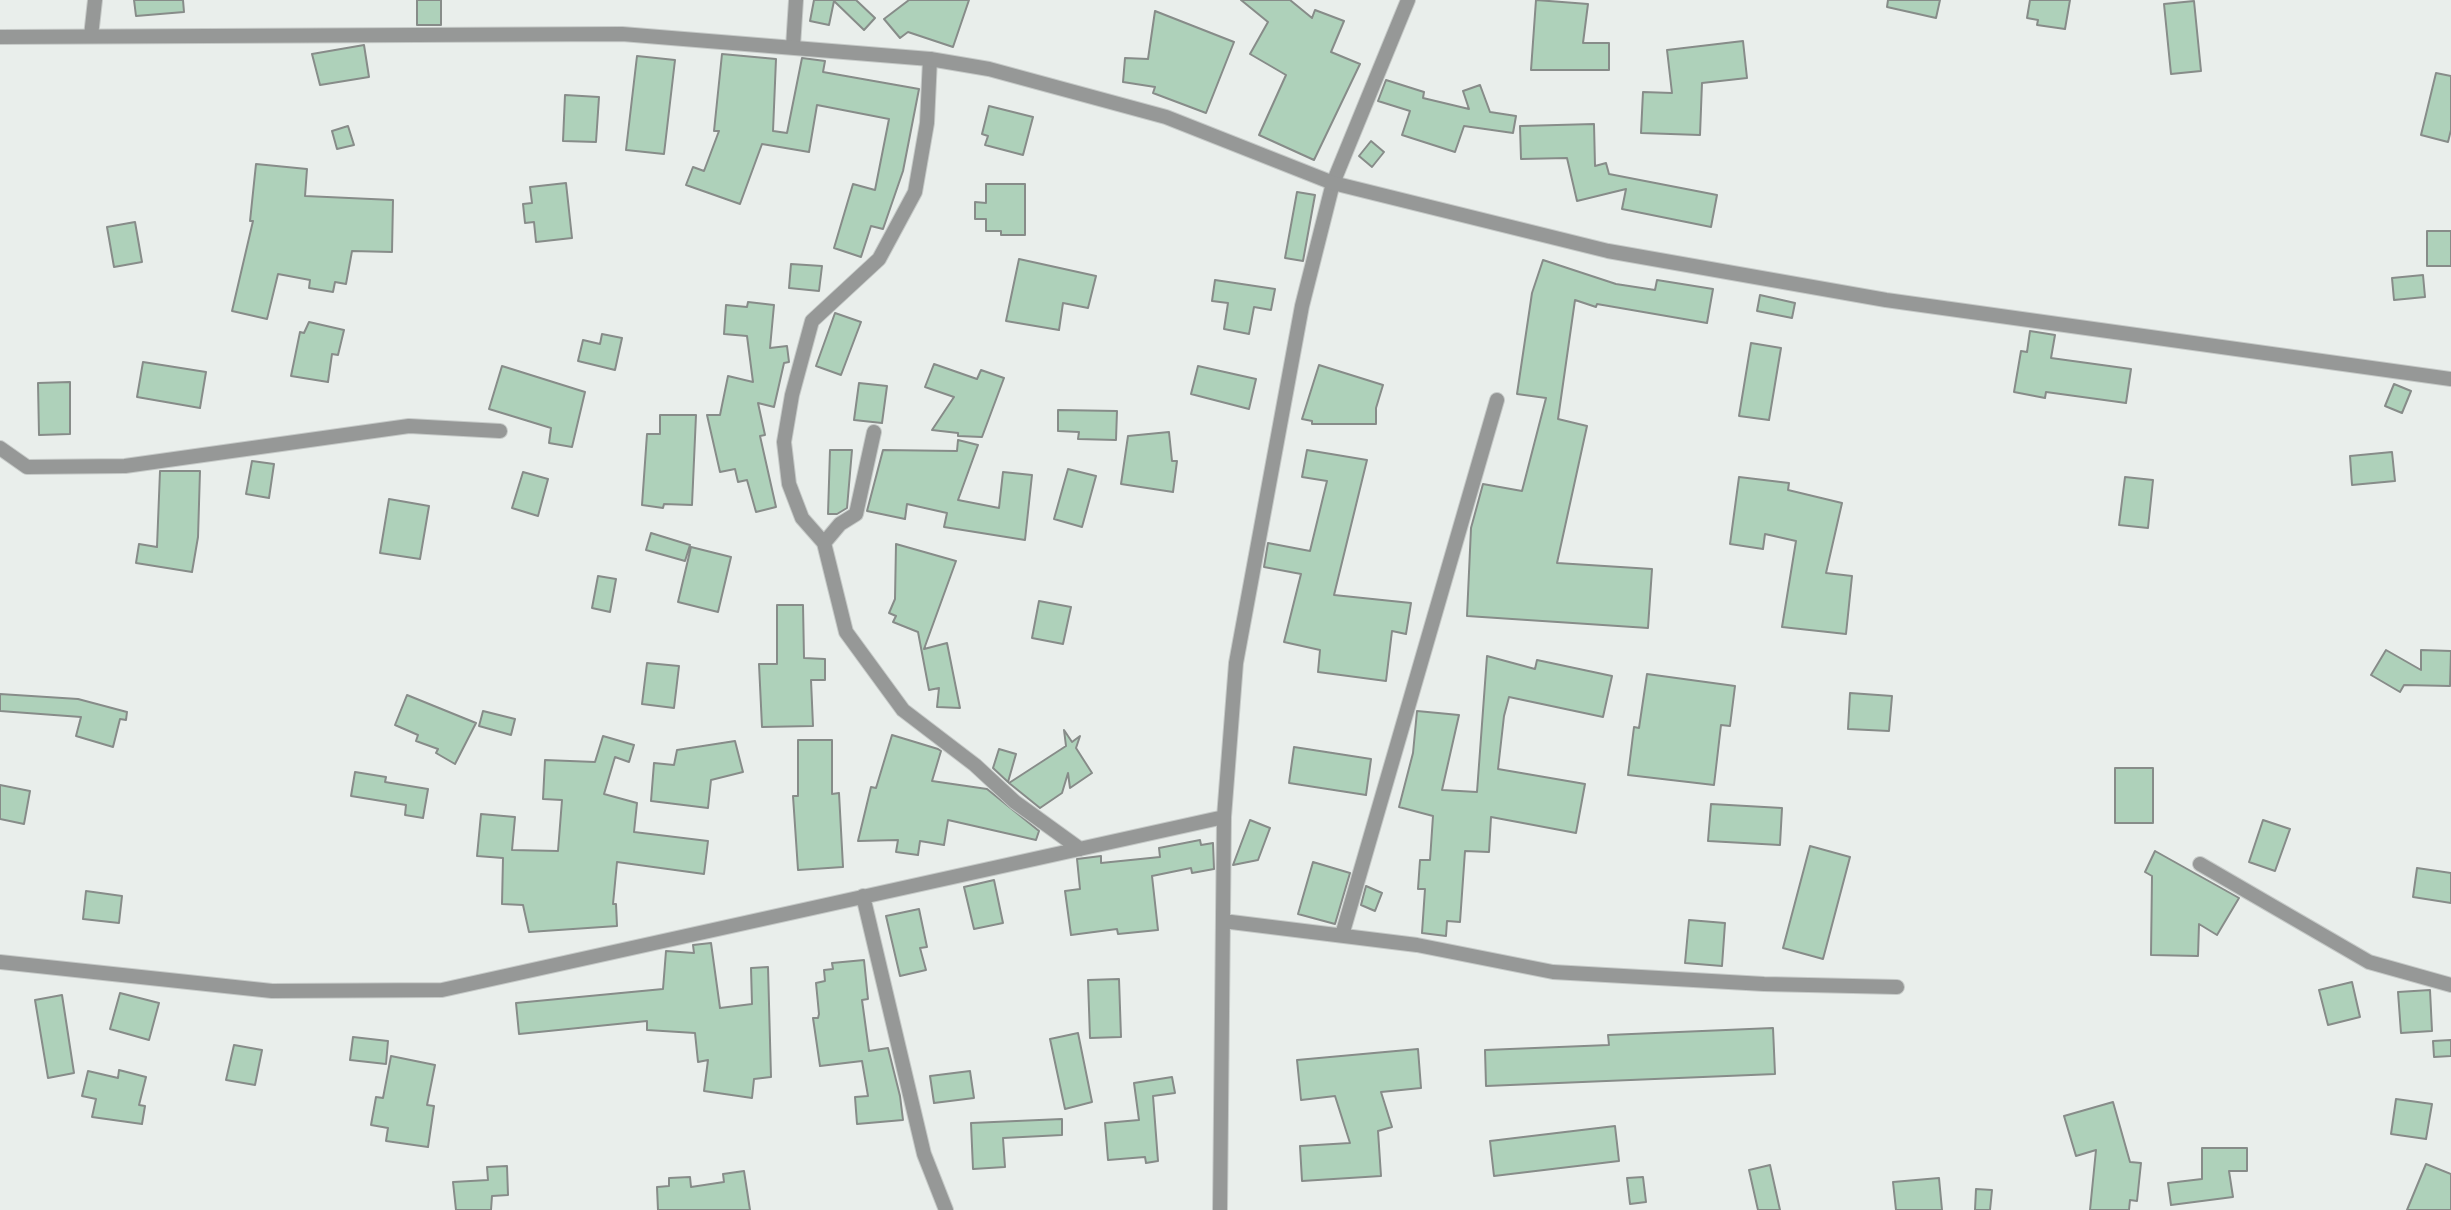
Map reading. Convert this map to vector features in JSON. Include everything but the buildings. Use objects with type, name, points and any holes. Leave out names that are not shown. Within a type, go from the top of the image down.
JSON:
[{"type":"street","points":[[90,36],[95,0]]},
{"type":"street","points":[[793,47],[796,0]]},
{"type":"street","points":[[1220,1210],[1224,817],[1236,663],[1302,306],[1333,183],[1408,0]]},
{"type":"street","points":[[0,37],[622,34],[930,59],[989,69],[1166,117],[1333,183],[1608,251],[1886,300],[2451,379]]},
{"type":"street","points":[[930,59],[927,123],[915,191],[878,259],[812,321],[792,395],[784,442],[789,484],[802,518],[824,543],[846,632],[903,710],[975,765],[1015,802],[1080,849]]},
{"type":"street","points":[[1342,935],[1497,400]]},
{"type":"street","points":[[0,449],[27,467],[125,466],[409,426],[500,431]]},
{"type":"street","points":[[824,543],[840,524],[856,514],[874,432]]},
{"type":"street","points":[[0,962],[272,991],[442,990],[1224,817]]},
{"type":"street","points":[[2200,864],[2369,962],[2451,985]]},
{"type":"street","points":[[863,896],[924,1154],[946,1210]]},
{"type":"street","points":[[1223,921],[1417,944],[1553,972],[1764,984],[1898,987]]}]
